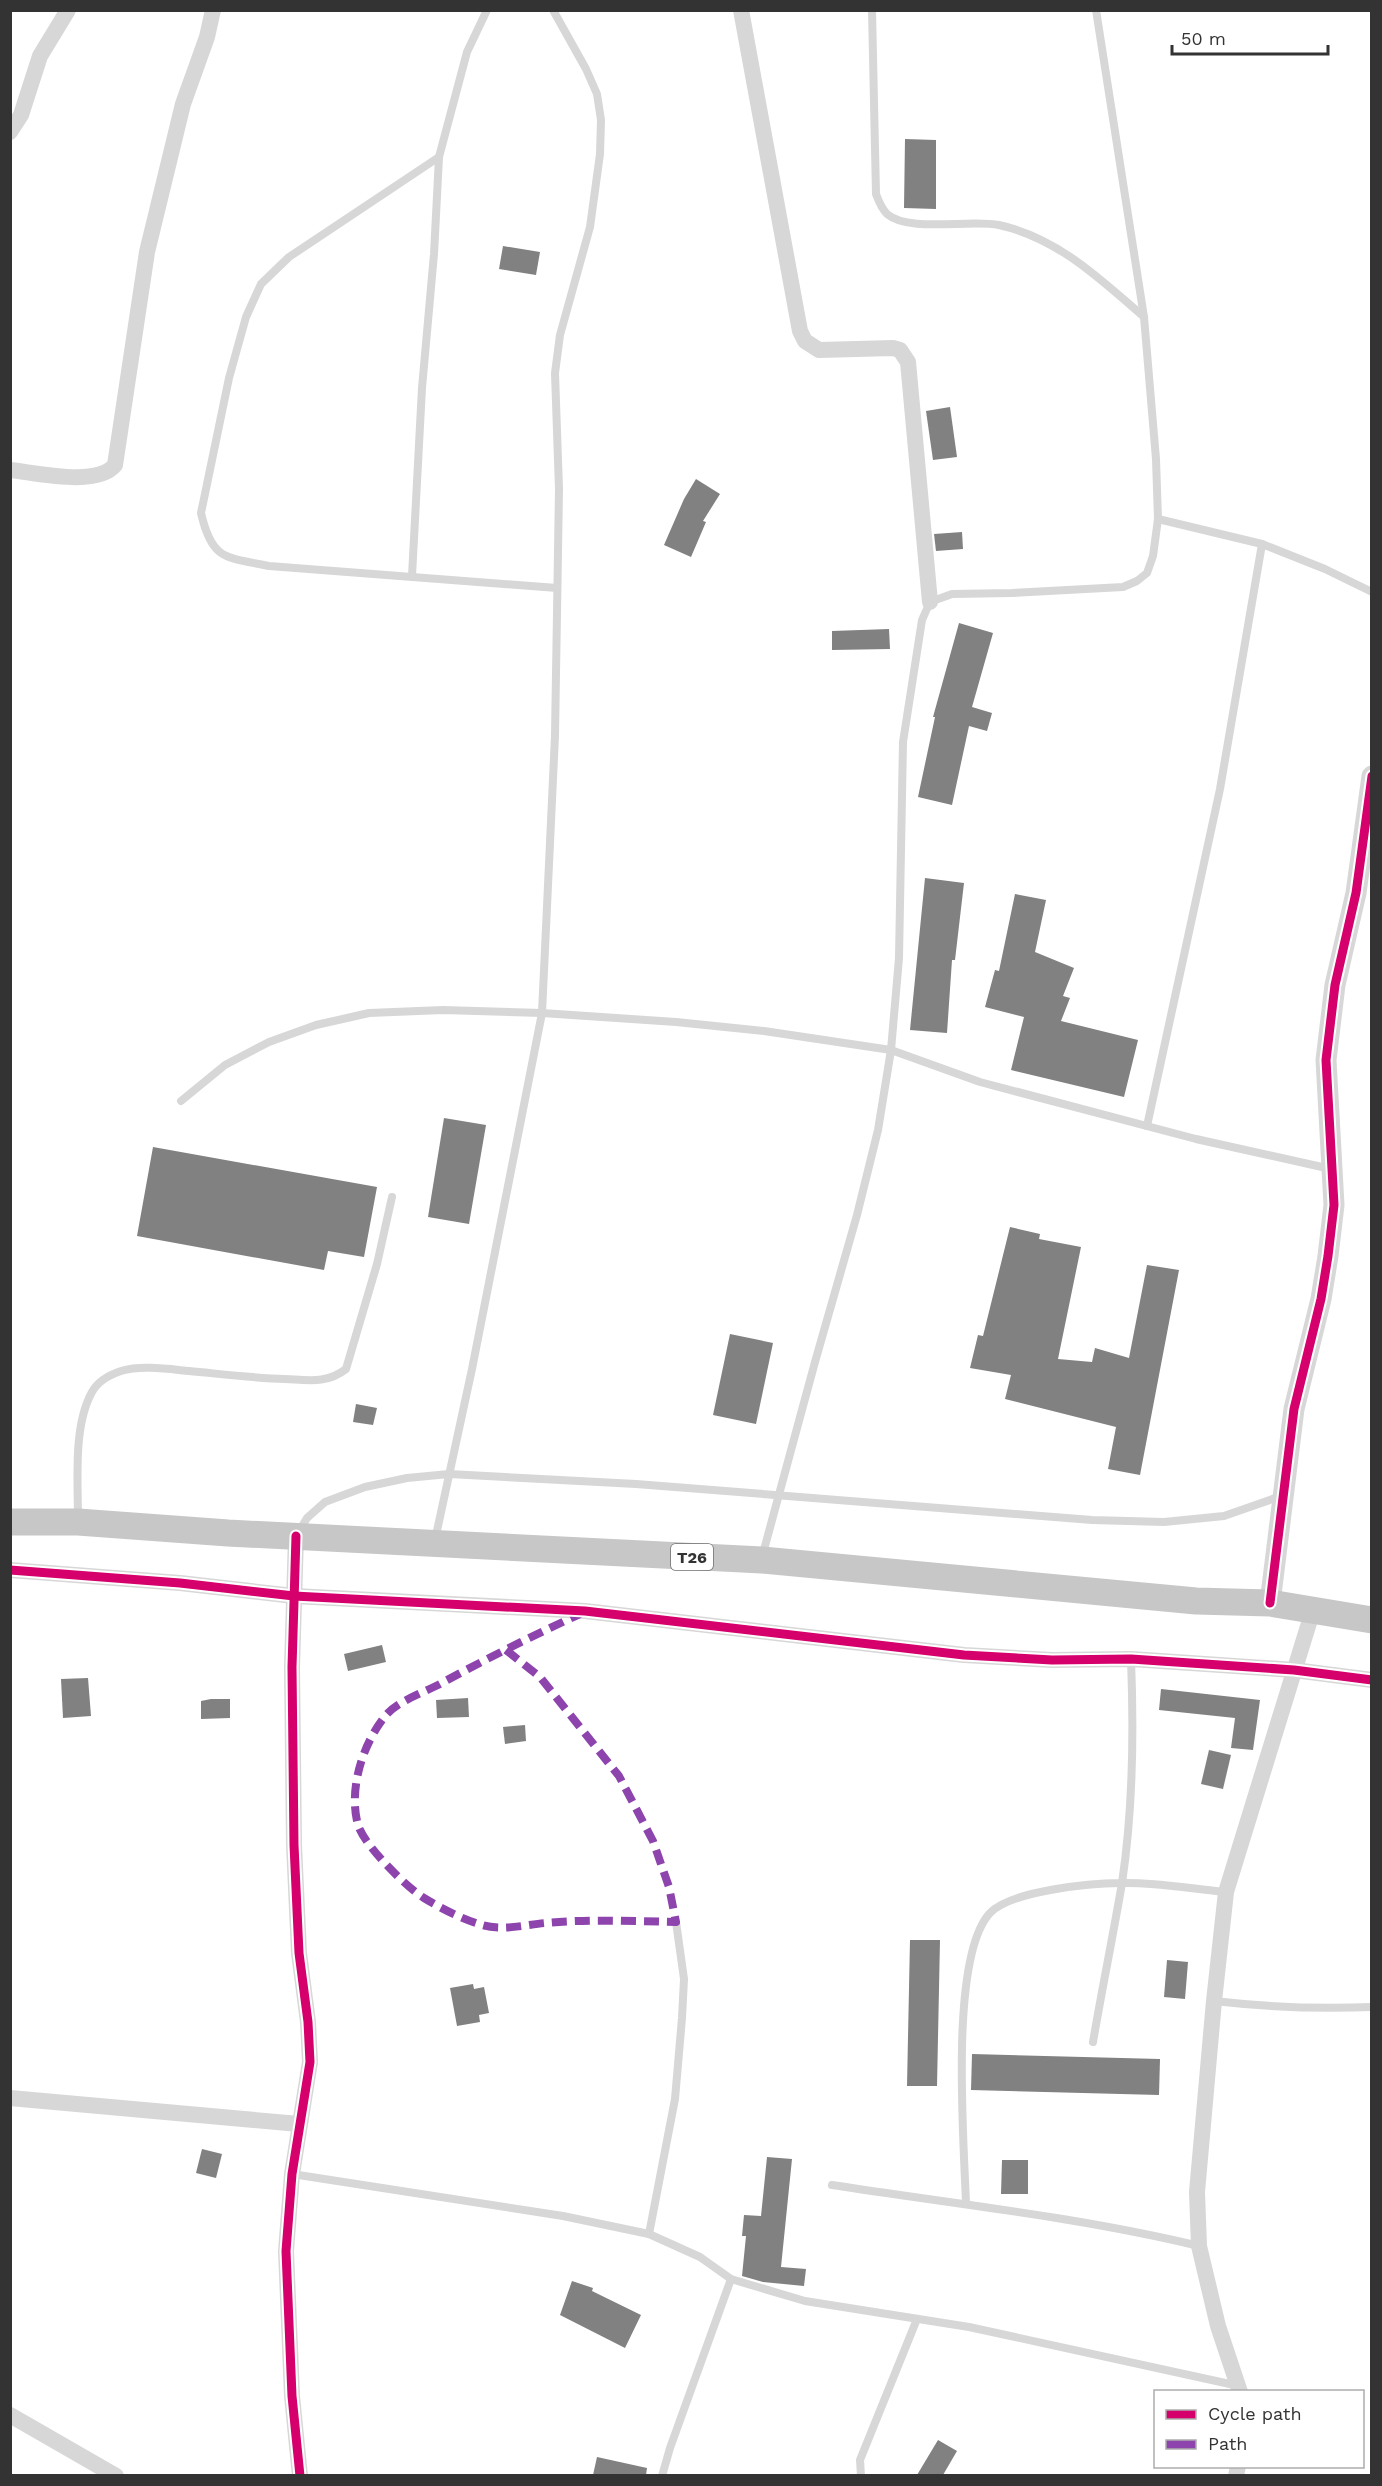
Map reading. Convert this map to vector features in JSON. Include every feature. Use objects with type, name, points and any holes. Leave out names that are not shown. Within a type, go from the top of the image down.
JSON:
[{"type":"highway","name":"T26","points":[[10,1522],[78,1522],[435,1544],[762,1560],[1196,1601],[1270,1603],[1371,1620]]},
{"type":"street","points":[[10,132],[21,115],[40,56],[68,10]]},
{"type":"street","points":[[10,470],[90,477],[105,474],[115,465],[147,252],[183,104],[207,37],[213,10]]},
{"type":"street","points":[[741,10],[800,331],[805,341],[819,350],[893,348],[900,350],[908,362],[930,602]]},
{"type":"street","points":[[1270,1603],[1294,1409],[1321,1299],[1328,1256],[1334,1204],[1326,1060],[1335,985],[1356,893],[1371,776]]},
{"type":"street","points":[[296,1536],[292,1666],[294,1845],[299,1953],[308,2022],[310,2062],[292,2174],[286,2251],[292,2396],[300,2475]]},
{"type":"street","points":[[10,1570],[180,1583],[294,1596],[585,1611],[964,1655],[1052,1660],[1131,1659],[1294,1670],[1371,1680]]},
{"type":"street","points":[[1240,2389],[1218,2326],[1199,2246],[1197,2192],[1214,2001],[1226,1892],[1313,1611]]},
{"type":"street","points":[[10,2098],[299,2124]]},
{"type":"street","points":[[10,2415],[116,2475]]},
{"type":"lane","points":[[412,576],[422,388],[434,254],[439,156],[467,52],[487,10]]},
{"type":"lane","points":[[435,1544],[472,1370],[542,1012],[555,736],[559,489],[555,373],[560,336],[590,227],[600,154],[601,120],[597,94],[586,69],[553,10]]},
{"type":"lane","points":[[872,10],[876,194],[880,207],[889,216],[906,222],[930,225],[998,225],[1059,247],[1144,317]]},
{"type":"lane","points":[[762,1560],[860,1204],[878,1130],[891,1050],[899,958],[903,742],[922,620],[930,602],[952,594],[1024,593],[1123,587],[1137,581],[1147,573],[1153,556],[1158,519],[1156,459],[1144,317],[1096,10]]},
{"type":"lane","points":[[439,156],[289,257],[261,284],[246,317],[229,378],[201,513],[205,531],[212,547],[229,558],[269,566],[557,588]]},
{"type":"lane","points":[[1158,519],[1262,544],[1325,569],[1371,592]]},
{"type":"lane","points":[[1147,1126],[1220,789],[1262,544]]},
{"type":"lane","points":[[181,1101],[225,1065],[269,1042],[316,1025],[369,1013],[443,1010],[542,1012],[764,1031],[891,1050],[980,1082],[1196,1139],[1331,1169]]},
{"type":"lane","points":[[78,1522],[78,1466],[82,1419],[92,1392],[104,1379],[122,1371],[166,1369],[268,1379],[315,1380],[334,1378],[346,1369],[377,1264],[392,1197]]},
{"type":"lane","points":[[296,1536],[307,1518],[325,1502],[386,1482],[449,1474],[636,1484],[1092,1520],[1164,1522],[1224,1516],[1284,1495]]},
{"type":"lane","points":[[1093,2042],[1122,1883],[1131,1769],[1133,1714],[1131,1659]]},
{"type":"lane","points":[[966,2204],[963,2025],[966,1982],[973,1946],[980,1928],[991,1911],[1012,1900],[1036,1892],[1122,1883],[1226,1892]]},
{"type":"lane","points":[[649,2234],[675,2099],[684,1978],[676,1922]]},
{"type":"lane","points":[[1214,2001],[1328,2009],[1371,2007]]},
{"type":"lane","points":[[292,2174],[563,2216],[649,2234],[700,2257],[731,2279],[805,2301],[969,2327],[1240,2389]]},
{"type":"lane","points":[[832,2185],[1139,2232],[1199,2246]]},
{"type":"lane","points":[[662,2475],[731,2279]]},
{"type":"lane","points":[[861,2475],[860,2460],[917,2319]]},
{"type":"building","points":[[905,139],[936,140],[936,209],[904,208]]},
{"type":"building","points":[[503,246],[540,252],[536,275],[499,269]]},
{"type":"building","points":[[950,407],[957,457],[933,460],[926,411]]},
{"type":"building","points":[[696,479],[720,494],[703,521],[706,522],[691,557],[664,545],[684,499]]},
{"type":"building","points":[[962,532],[963,549],[936,551],[934,534]]},
{"type":"building","points":[[959,623],[993,633],[972,707],[992,713],[987,731],[969,726],[952,805],[918,797],[935,717],[933,717]]},
{"type":"building","points":[[889,629],[890,649],[832,650],[832,631]]},
{"type":"building","points":[[925,878],[964,883],[955,960],[952,960],[947,1033],[910,1030]]},
{"type":"building","points":[[1015,894],[1046,900],[1035,952],[1074,968],[1063,996],[1070,998],[1061,1021],[1138,1040],[1124,1097],[1011,1070],[1024,1017],[985,1007],[995,970],[999,971]]},
{"type":"building","points":[[444,1118],[486,1125],[469,1224],[428,1217]]},
{"type":"building","points":[[153,1147],[377,1187],[364,1257],[328,1251],[324,1270],[137,1236]]},
{"type":"building","points":[[1010,1227],[1040,1234],[1039,1239],[1081,1247],[1058,1359],[1092,1362],[1095,1348],[1129,1358],[1147,1265],[1179,1270],[1140,1475],[1108,1469],[1116,1427],[1005,1399],[1011,1375],[970,1368],[978,1335],[983,1336]]},
{"type":"building","points":[[730,1334],[773,1343],[756,1424],[713,1415]]},
{"type":"building","points":[[356,1404],[377,1408],[373,1425],[353,1422]]},
{"type":"building","points":[[382,1645],[386,1662],[348,1671],[344,1654]]},
{"type":"building","points":[[88,1678],[91,1716],[63,1718],[61,1679]]},
{"type":"building","points":[[1161,1689],[1260,1700],[1253,1750],[1231,1748],[1235,1718],[1159,1710]]},
{"type":"building","points":[[468,1698],[469,1717],[437,1718],[436,1700]]},
{"type":"building","points":[[230,1699],[230,1718],[201,1719],[201,1701]]},
{"type":"building","points":[[525,1725],[526,1741],[505,1744],[503,1727]]},
{"type":"building","points":[[1209,1750],[1231,1755],[1223,1789],[1201,1784]]},
{"type":"building","points":[[910,1940],[940,1940],[937,2086],[907,2086]]},
{"type":"building","points":[[1167,1960],[1188,1962],[1185,1999],[1164,1997]]},
{"type":"building","points":[[473,1984],[474,1989],[484,1987],[489,2013],[479,2015],[480,2022],[457,2026],[450,1988]]},
{"type":"building","points":[[972,2054],[1160,2059],[1159,2095],[971,2090]]},
{"type":"building","points":[[202,2149],[222,2154],[216,2178],[196,2173]]},
{"type":"building","points":[[767,2157],[792,2159],[781,2267],[806,2269],[804,2286],[763,2282],[742,2276],[746,2236],[742,2236],[744,2215],[761,2216]]},
{"type":"building","points":[[1002,2160],[1028,2160],[1028,2194],[1001,2194]]},
{"type":"building","points":[[572,2281],[593,2288],[592,2291],[641,2315],[625,2348],[560,2315]]},
{"type":"building","points":[[938,2440],[957,2451],[943,2475],[917,2475]]},
{"type":"building","points":[[597,2457],[647,2468],[646,2475],[593,2475]]},
{"type":"marked path","points":[[506,1650],[540,1677],[619,1776],[653,1841],[669,1887],[676,1922],[578,1921],[505,1928],[482,1925],[445,1910],[416,1893],[377,1854],[358,1825],[355,1811],[356,1781],[371,1738],[387,1714],[411,1698],[508,1648],[580,1614]]},
{"type":"cycle path","points":[[1270,1603],[1294,1409],[1321,1299],[1328,1256],[1334,1205],[1326,1060],[1335,985],[1356,893],[1372,776]]},
{"type":"cycle path","points":[[296,1536],[292,1667],[294,1845],[299,1953],[308,2022],[310,2062],[292,2174],[286,2251],[292,2396],[300,2476]]},
{"type":"cycle path","points":[[10,1570],[180,1583],[294,1596],[585,1611],[964,1655],[1052,1660],[1131,1659],[1294,1670],[1372,1680]]}]
